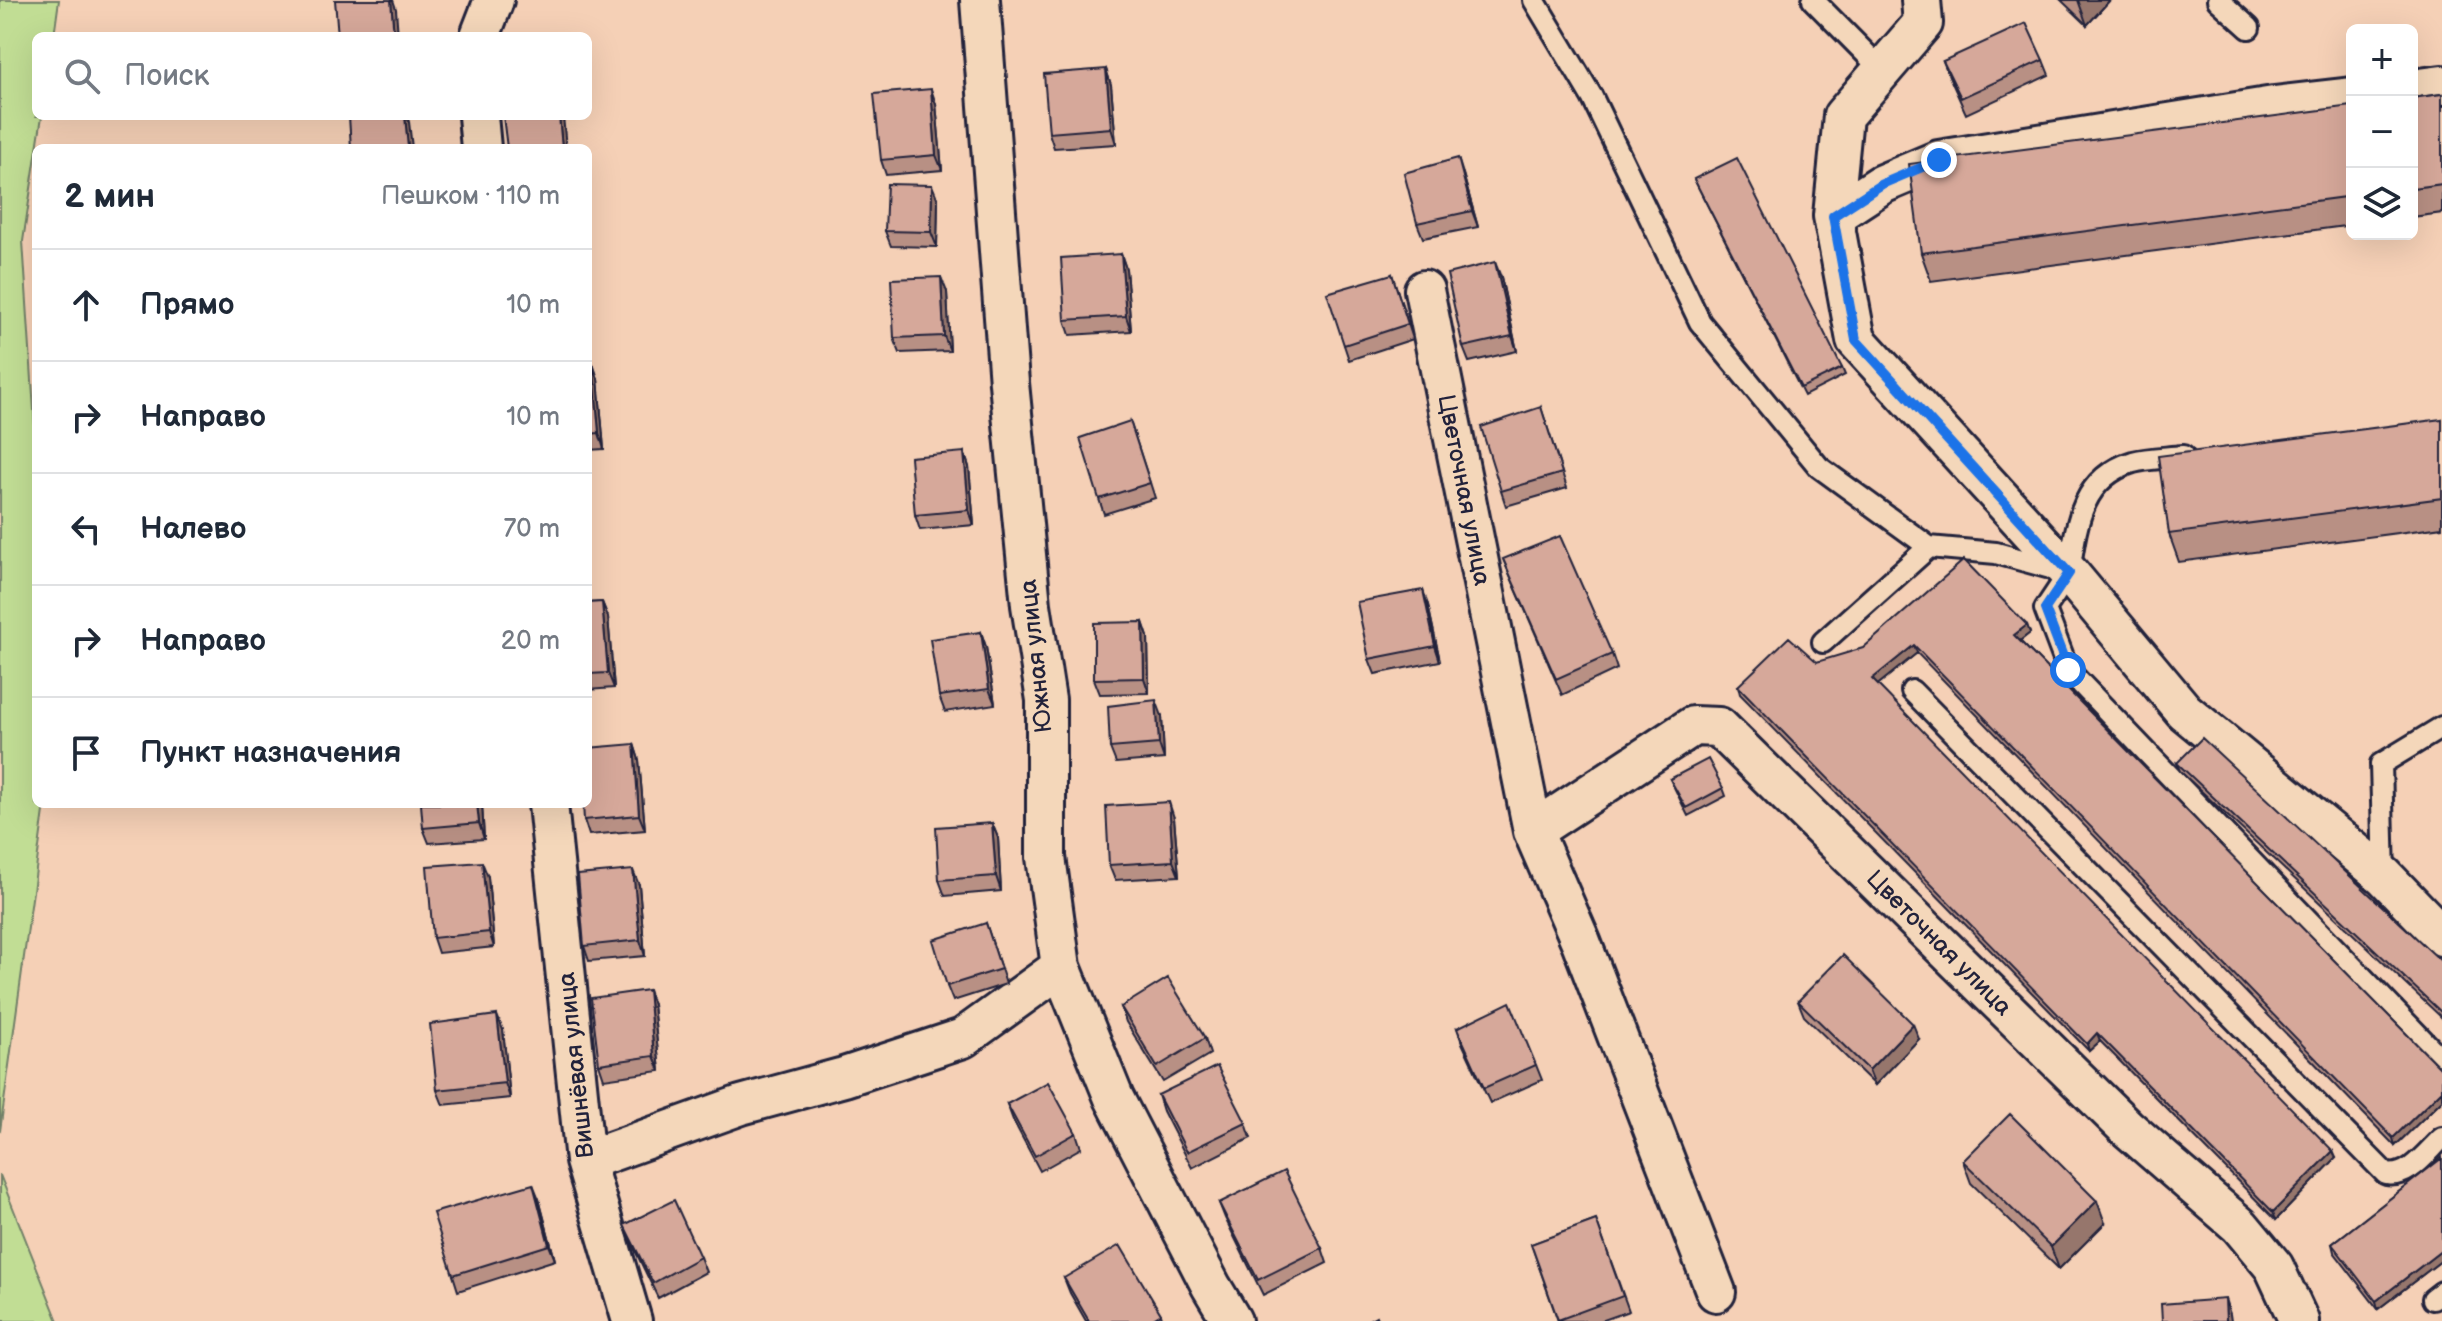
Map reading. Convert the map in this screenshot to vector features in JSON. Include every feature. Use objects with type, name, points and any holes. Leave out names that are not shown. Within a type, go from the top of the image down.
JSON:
[{"type":"street","points":[[482,32],[494,0]]},
{"type":"street","name":"Южная улица","points":[[980,0],[1009,383],[1031,605],[1046,700],[1046,857],[1061,967],[1114,1098],[1232,1321]]},
{"type":"street","points":[[1921,0],[1923,23],[1843,116],[1833,216],[1856,340],[2069,573],[2184,711],[2384,876],[2442,936]]},
{"type":"street","points":[[2418,88],[2442,85]]},
{"type":"street","points":[[1833,216],[1882,184],[1939,160],[2274,106],[2346,98]]},
{"type":"street","points":[[478,120],[481,144]]},
{"type":"street","name":"Цветочная улица","points":[[1424,290],[1533,831],[1581,942],[1716,1292]]},
{"type":"street","name":"Цветочная улица","points":[[1533,831],[1693,726],[1719,727],[2126,1127],[2240,1226],[2274,1267],[2299,1321]]},
{"type":"street","name":"Вишнёвая улица","points":[[548,808],[585,1161],[632,1321]]},
{"type":"street","points":[[585,1161],[741,1105],[844,1077],[963,1038],[1061,967]]},
{"type":"lane","points":[[1534,0],[1592,97],[1700,322],[1819,467],[1929,547],[1996,553],[2069,573]]},
{"type":"lane","points":[[1813,0],[1882,70]]},
{"type":"lane","points":[[2218,0],[2249,28]]},
{"type":"lane","points":[[2210,453],[2133,462],[2100,480],[2078,516],[2069,573],[2045,609],[2068,670],[2442,1060]]},
{"type":"lane","points":[[1823,642],[1929,547]]},
{"type":"lane","points":[[1912,691],[2386,1174],[2396,1176],[2406,1171],[2442,1138]]},
{"type":"lane","points":[[2384,876],[2381,764],[2442,727]]},
{"type":"green space","points":[[0,0],[59,0],[55,32],[32,32],[32,120],[41,120],[38,144],[32,144],[32,182],[23,241],[32,380],[32,808],[44,808],[0,1131]]},
{"type":"green space","points":[[0,1175],[58,1321],[0,1321]]},
{"type":"building","points":[[335,0],[391,0],[394,32],[338,32]]},
{"type":"building","points":[[2026,23],[2043,60],[1961,98],[1943,61]]},
{"type":"building","points":[[1106,69],[1111,128],[1049,133],[1044,74]]},
{"type":"building","points":[[931,89],[936,155],[881,160],[874,94]]},
{"type":"building","points":[[2442,94],[2442,184],[2418,187],[2418,97]]},
{"type":"building","points":[[2346,107],[2346,197],[1921,253],[1909,164]]},
{"type":"building","points":[[349,120],[405,120],[408,144],[351,144]]},
{"type":"building","points":[[504,120],[559,120],[562,144],[506,144]]},
{"type":"building","points":[[1458,158],[1472,211],[1417,223],[1404,173]]},
{"type":"building","points":[[1737,158],[1842,368],[1801,388],[1694,179]]},
{"type":"building","points":[[887,184],[932,185],[931,232],[885,231]]},
{"type":"building","points":[[1121,254],[1126,316],[1065,320],[1061,258]]},
{"type":"building","points":[[1495,262],[1512,336],[1463,347],[1447,274]]},
{"type":"building","points":[[1392,274],[1408,324],[1344,345],[1327,293]]},
{"type":"building","points":[[941,277],[944,336],[894,338],[891,279]]},
{"type":"building","points":[[592,364],[593,364],[599,433],[592,434]]},
{"type":"building","points":[[1541,407],[1562,473],[1501,491],[1481,427]]},
{"type":"building","points":[[2442,419],[2442,498],[2169,534],[2158,456]]},
{"type":"building","points":[[1130,421],[1150,483],[1099,499],[1080,438]]},
{"type":"building","points":[[964,452],[969,510],[915,515],[910,457]]},
{"type":"building","points":[[1560,536],[1612,654],[1556,679],[1503,559]]},
{"type":"building","points":[[1964,560],[2027,625],[2014,635],[2442,1070],[2442,1090],[2393,1138],[1914,645],[1872,679],[2333,1151],[2273,1212],[2097,1033],[2087,1044],[1738,686],[1789,637],[1817,662],[1863,648]]},
{"type":"building","points":[[1423,590],[1435,646],[1369,659],[1357,602]]},
{"type":"building","points":[[602,602],[608,673],[592,674],[592,603]]},
{"type":"building","points":[[1143,622],[1144,678],[1094,679],[1094,623]]},
{"type":"building","points":[[981,632],[989,689],[939,696],[930,639]]},
{"type":"building","points":[[1156,700],[1159,744],[1110,748],[1108,706]]},
{"type":"building","points":[[2202,738],[2442,962],[2442,1013],[2177,763]]},
{"type":"building","points":[[634,744],[639,815],[584,820],[583,808],[592,808],[592,748]]},
{"type":"building","points":[[1708,759],[1723,788],[1686,808],[1670,779]]},
{"type":"building","points":[[1169,802],[1173,861],[1109,865],[1106,806]]},
{"type":"building","points":[[421,808],[477,808],[479,823],[423,828]]},
{"type":"building","points":[[992,823],[996,876],[939,880],[936,827]]},
{"type":"building","points":[[482,862],[489,932],[433,938],[427,866]]},
{"type":"building","points":[[633,870],[640,940],[584,946],[578,875]]},
{"type":"building","points":[[986,923],[1001,969],[947,986],[933,940]]},
{"type":"building","points":[[1843,955],[1913,1024],[1869,1070],[1798,1001]]},
{"type":"building","points":[[1168,978],[1205,1038],[1157,1067],[1121,1007]]},
{"type":"building","points":[[648,990],[654,1056],[599,1064],[591,998]]},
{"type":"building","points":[[1510,1002],[1536,1065],[1484,1088],[1457,1028]]},
{"type":"building","points":[[497,1015],[505,1083],[437,1090],[430,1024]]},
{"type":"building","points":[[1217,1066],[1246,1123],[1187,1152],[1158,1095]]},
{"type":"building","points":[[1048,1082],[1076,1133],[1035,1156],[1007,1104]]},
{"type":"building","points":[[2010,1114],[2097,1201],[2051,1247],[1963,1161]]},
{"type":"building","points":[[2442,1158],[2442,1250],[2376,1301],[2332,1244]]},
{"type":"building","points":[[1284,1171],[1322,1248],[1258,1280],[1219,1203]]},
{"type":"building","points":[[533,1184],[549,1245],[453,1275],[433,1213]]},
{"type":"building","points":[[674,1200],[700,1257],[653,1283],[624,1225]]},
{"type":"building","points":[[1596,1220],[1623,1296],[1558,1320],[1531,1244]]},
{"type":"building","points":[[1120,1245],[1161,1314],[1150,1321],[1089,1321],[1064,1278]]},
{"type":"building","points":[[2225,1299],[2226,1321],[2162,1321],[2161,1304]]},
{"type":"route","points":[[1939,160],[1882,184],[1833,216],[1856,340],[2069,573],[2045,609],[2068,670]]}]
